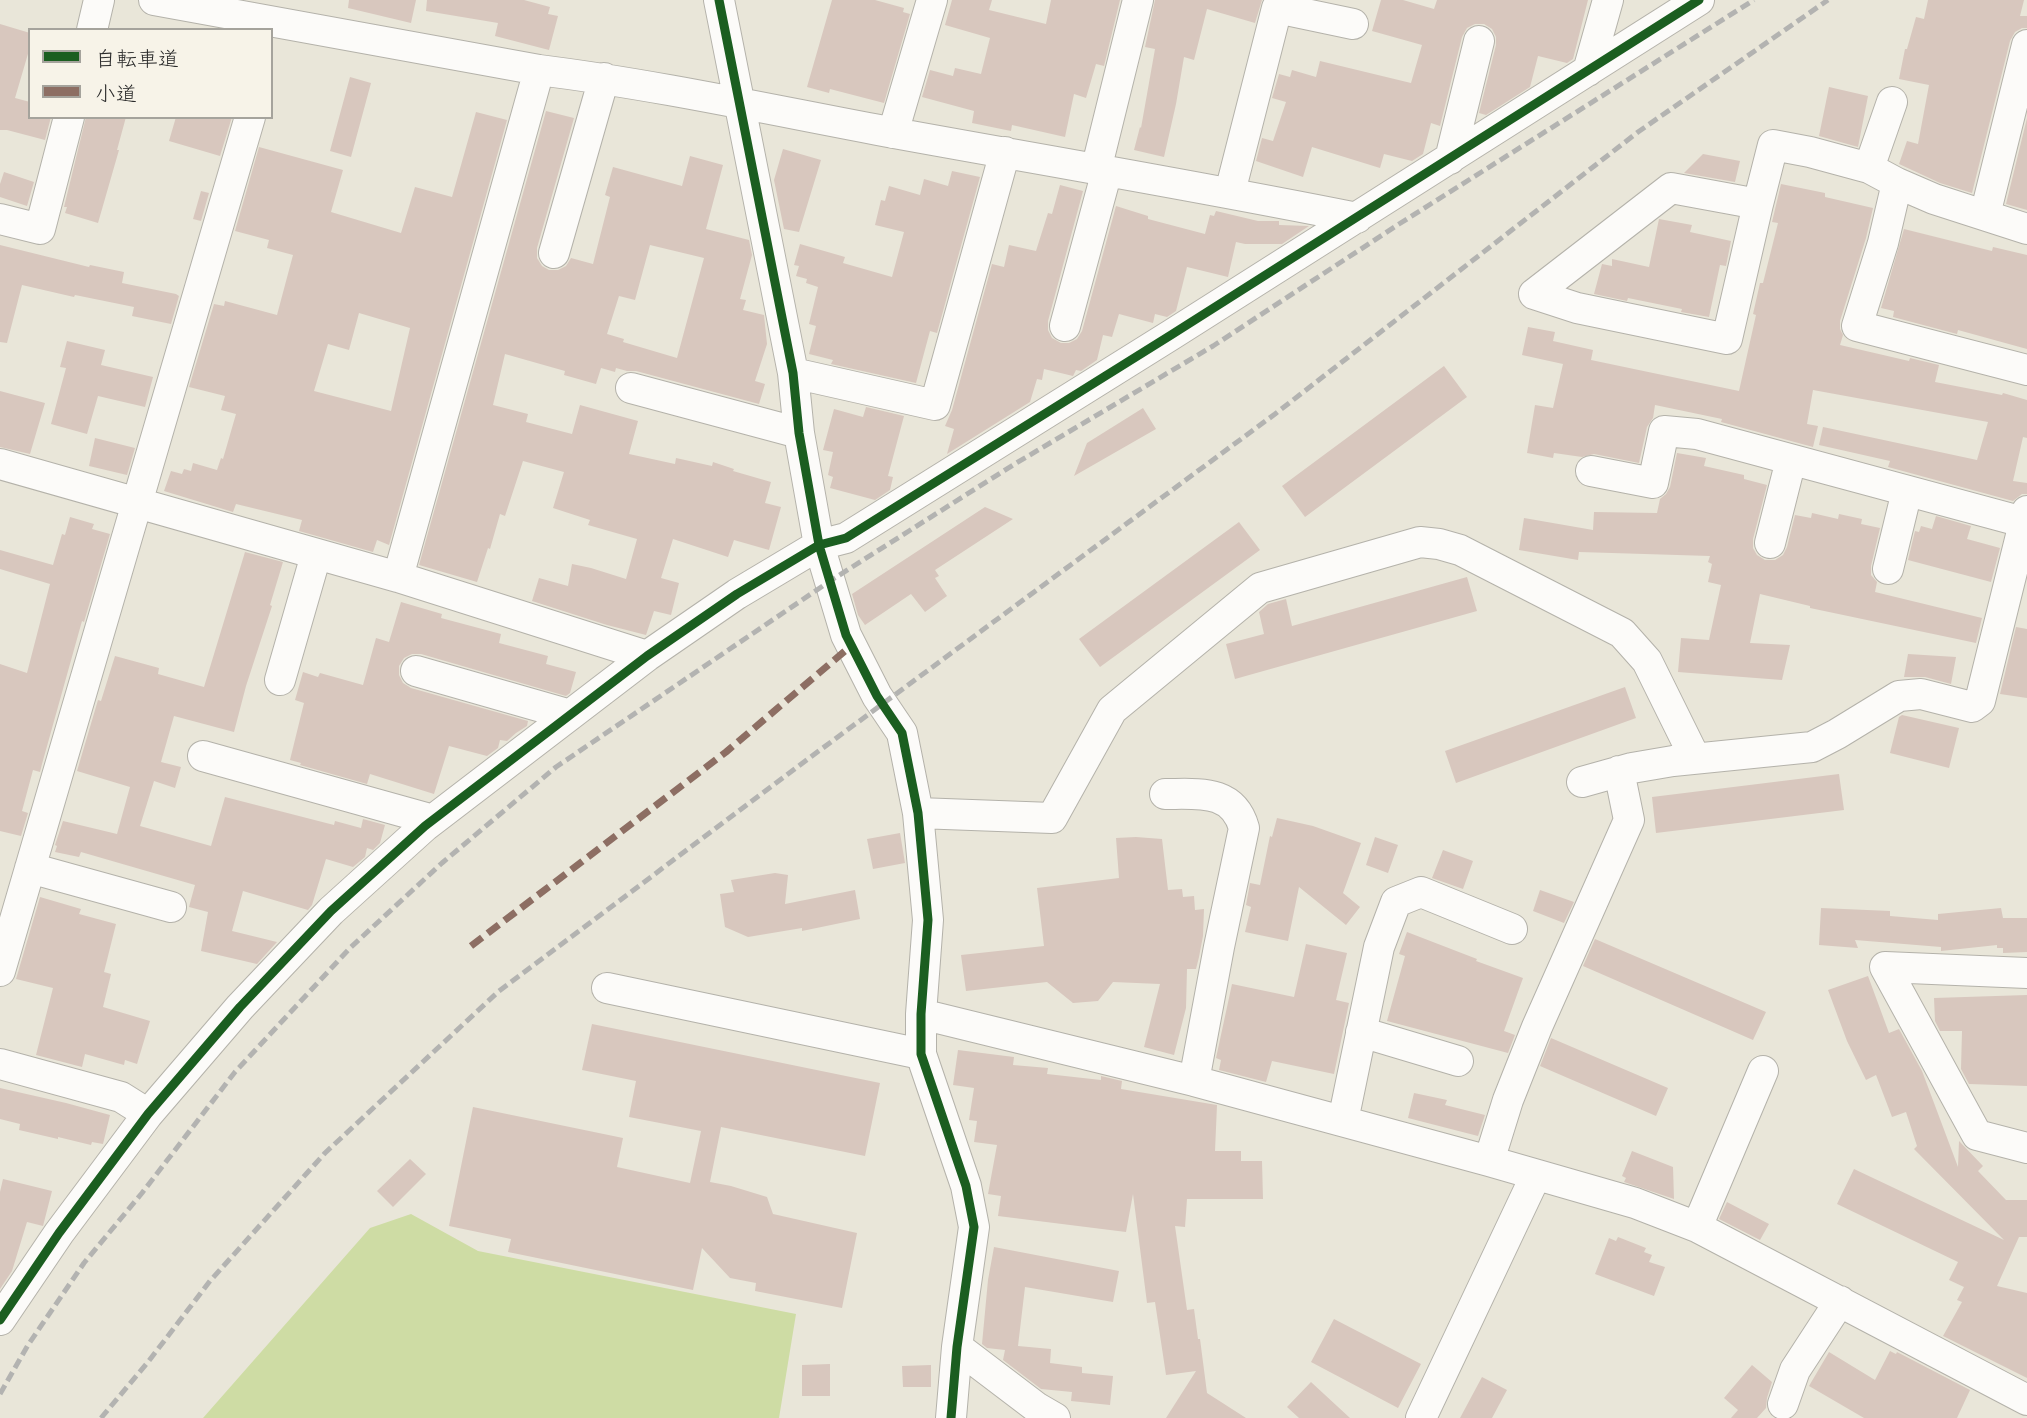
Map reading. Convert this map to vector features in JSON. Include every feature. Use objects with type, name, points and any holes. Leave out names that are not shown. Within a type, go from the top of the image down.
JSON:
[{"type":"street","points":[[92,28],[99,0]]},
{"type":"street","points":[[154,0],[256,28]]},
{"type":"street","points":[[719,0],[793,373],[799,433],[819,545],[846,635],[877,695],[902,733],[918,814],[928,920],[921,1054],[966,1186],[974,1227],[957,1347],[951,1418]]},
{"type":"street","points":[[893,133],[932,0]]},
{"type":"street","points":[[1065,326],[1138,0]]},
{"type":"street","points":[[1588,72],[1608,0]]},
{"type":"street","points":[[0,1320],[9,1290],[59,1233],[148,1114],[240,1007],[331,911],[433,820],[647,656],[737,594],[819,545],[846,538],[1699,0]]},
{"type":"street","points":[[1230,192],[1277,8],[1353,24]]},
{"type":"street","points":[[274,33],[604,78],[893,133],[1230,192],[1357,218]]},
{"type":"street","points":[[1450,159],[1479,41]]},
{"type":"street","points":[[1985,215],[2027,45]]},
{"type":"street","points":[[398,577],[539,70]]},
{"type":"street","points":[[554,253],[604,78]]},
{"type":"street","points":[[1869,168],[1892,102]]},
{"type":"street","points":[[0,219],[40,229],[68,119]]},
{"type":"street","points":[[0,971],[249,119]]},
{"type":"street","points":[[1758,204],[1671,188],[1534,294],[1577,308],[1727,339],[1773,145],[1869,168],[1934,200],[2027,229]]},
{"type":"street","points":[[793,373],[935,405],[1005,152]]},
{"type":"street","points":[[1897,183],[1883,243],[1857,326],[2027,370]]},
{"type":"street","points":[[631,388],[799,433]]},
{"type":"street","points":[[1582,782],[1695,758],[1812,747],[1899,696],[1921,694],[1972,707],[1980,701],[2026,519],[1907,491],[1697,435],[1664,431],[1653,483],[1591,471]]},
{"type":"street","points":[[1770,543],[1791,460]]},
{"type":"street","points":[[0,464],[398,577],[647,656]]},
{"type":"street","points":[[1888,569],[1907,491]]},
{"type":"street","points":[[918,814],[1052,818],[1112,710],[1260,588],[1420,542],[1460,550],[1622,633],[1647,661],[1695,758]]},
{"type":"street","points":[[280,680],[316,555]]},
{"type":"street","points":[[416,671],[570,715]]},
{"type":"street","points":[[203,757],[433,820]]},
{"type":"street","points":[[1489,1161],[1508,1100],[1537,1027],[1629,820],[1619,772]]},
{"type":"street","points":[[1166,794],[1212,794],[1233,806],[1241,817],[1244,828],[1194,1081]]},
{"type":"street","points":[[30,868],[171,907]]},
{"type":"street","points":[[1343,1121],[1379,947],[1396,902],[1422,891],[1512,929]]},
{"type":"street","points":[[2027,973],[1885,967],[1978,1135],[2027,1148]]},
{"type":"street","points":[[607,988],[921,1054]]},
{"type":"street","points":[[921,1014],[1194,1081],[1635,1203],[1697,1227],[2027,1399]]},
{"type":"street","points":[[1362,1032],[1458,1061]]},
{"type":"street","points":[[0,1064],[121,1097],[148,1114]]},
{"type":"street","points":[[1697,1227],[1763,1071]]},
{"type":"street","points":[[1421,1418],[1536,1175]]},
{"type":"street","points":[[1783,1404],[1795,1370],[1840,1301]]},
{"type":"street","points":[[957,1347],[1036,1407],[1055,1418]]},
{"type":"green space","points":[[411,1214],[478,1251],[796,1314],[779,1418],[203,1418],[370,1228]]},
{"type":"building","points":[[349,0],[416,0],[411,23],[348,8]]},
{"type":"building","points":[[427,0],[524,0],[550,7],[548,14],[558,16],[549,50],[495,36],[498,23],[426,11]]},
{"type":"building","points":[[832,0],[875,0],[904,8],[903,12],[910,14],[884,103],[830,89],[829,93],[807,87]]},
{"type":"building","points":[[952,0],[992,0],[989,10],[1046,24],[1051,0],[1120,0],[1104,66],[1096,64],[1086,98],[1074,94],[1065,137],[1012,125],[1011,131],[972,123],[974,111],[922,97],[930,70],[953,76],[955,68],[981,74],[990,38],[945,25]]},
{"type":"building","points":[[1155,0],[1262,0],[1255,23],[1207,9],[1194,60],[1184,57],[1164,157],[1134,150],[1141,128],[1155,49],[1145,47]]},
{"type":"building","points":[[1381,0],[1403,0],[1434,9],[1437,0],[1588,0],[1573,59],[1567,63],[1538,56],[1530,87],[1486,115],[1479,113],[1496,37],[1492,29],[1484,24],[1467,28],[1462,37],[1440,126],[1431,123],[1423,154],[1412,161],[1384,154],[1380,168],[1312,147],[1303,177],[1256,161],[1262,138],[1273,141],[1286,102],[1272,98],[1279,74],[1290,77],[1292,70],[1316,77],[1320,61],[1411,83],[1422,45],[1372,31]]},
{"type":"building","points":[[1928,0],[2024,0],[2020,16],[2027,16],[2027,28],[2015,32],[2010,41],[1972,193],[1940,183],[1899,164],[1907,141],[1918,144],[1929,85],[1899,79],[1905,49],[1916,17],[1924,19]]},
{"type":"building","points":[[0,24],[28,32],[28,54],[15,98],[28,101],[28,119],[50,119],[45,140],[0,130]]},
{"type":"building","points":[[350,77],[371,83],[351,157],[330,151]]},
{"type":"building","points":[[1829,87],[1868,96],[1858,147],[1819,136]]},
{"type":"building","points":[[546,111],[574,118],[537,248],[537,258],[542,266],[549,270],[566,266],[571,258],[593,264],[610,197],[605,195],[613,167],[682,186],[690,156],[723,165],[706,229],[749,240],[752,255],[740,299],[746,300],[743,310],[764,315],[767,344],[755,381],[765,384],[759,404],[616,368],[615,372],[601,368],[596,384],[564,375],[565,371],[505,354],[493,405],[528,414],[526,422],[572,434],[580,405],[638,421],[629,454],[675,464],[676,458],[712,466],[713,462],[771,482],[765,503],[781,507],[769,550],[734,540],[728,557],[673,539],[661,578],[679,583],[671,615],[654,611],[646,635],[532,601],[539,578],[568,586],[572,564],[626,579],[637,539],[588,525],[590,520],[553,508],[564,472],[523,461],[505,516],[500,514],[477,582],[419,565]],"holes":[[[650,245],[704,258],[677,358],[623,342],[624,339],[607,334],[619,296],[635,300]]]},
{"type":"building","points":[[476,112],[507,120],[389,545],[377,540],[373,552],[299,531],[302,520],[236,504],[233,512],[164,491],[171,471],[182,474],[184,469],[191,471],[193,463],[217,470],[221,458],[223,459],[236,414],[221,410],[225,396],[189,387],[214,304],[224,306],[225,301],[277,315],[293,255],[267,248],[269,240],[235,231],[259,147],[343,170],[331,212],[401,233],[415,187],[452,197]],"holes":[[[359,313],[410,328],[391,411],[314,391],[328,344],[349,350]]]},
{"type":"building","points":[[2027,118],[2027,210],[2006,204]]},
{"type":"building","points":[[86,119],[125,119],[98,223],[65,213],[67,207],[64,207]]},
{"type":"building","points":[[175,119],[231,119],[220,156],[169,141]]},
{"type":"building","points":[[783,149],[821,160],[799,232],[784,229],[774,180]]},
{"type":"building","points":[[1703,154],[1740,161],[1735,182],[1684,173]]},
{"type":"building","points":[[952,171],[980,177],[937,333],[930,331],[916,383],[831,364],[833,360],[809,354],[816,326],[809,324],[818,287],[806,283],[807,279],[796,276],[799,266],[794,265],[800,244],[845,257],[843,263],[892,277],[904,232],[875,225],[881,200],[885,201],[889,186],[920,195],[924,179],[948,186]]},
{"type":"building","points":[[4,172],[34,182],[27,206],[0,197]]},
{"type":"building","points":[[1781,184],[1825,193],[1825,197],[1873,208],[1840,321],[1843,335],[1840,345],[1939,365],[1935,382],[2002,395],[2003,393],[2027,400],[2027,438],[2023,437],[2013,481],[2027,483],[2027,494],[2022,494],[2013,501],[1888,467],[1890,461],[1819,445],[1823,427],[1977,460],[1988,422],[1813,390],[1807,424],[1818,426],[1813,447],[1721,422],[1722,419],[1655,405],[1639,463],[1594,454],[1582,457],[1554,453],[1553,458],[1527,453],[1535,405],[1553,408],[1563,364],[1522,355],[1528,327],[1555,332],[1553,341],[1593,350],[1591,360],[1739,391],[1756,315],[1753,314],[1760,283],[1763,283],[1778,223],[1772,222]]},
{"type":"building","points":[[1060,185],[1083,191],[1048,321],[1052,338],[1061,343],[1077,339],[1082,331],[1116,206],[1148,216],[1148,219],[1205,234],[1210,215],[1214,216],[1216,211],[1258,221],[1279,221],[1279,225],[1309,226],[1282,244],[1236,242],[1228,277],[1187,267],[1176,311],[1167,317],[1155,314],[1153,323],[1119,314],[1112,337],[1103,335],[1097,360],[1081,371],[1076,370],[1073,376],[1044,369],[1042,380],[1037,379],[1030,402],[947,454],[954,429],[945,426],[952,410],[992,264],[1004,267],[1009,245],[1036,251],[1048,213],[1052,214]]},
{"type":"building","points":[[201,191],[209,193],[201,221],[193,219]]},
{"type":"building","points":[[1659,219],[1692,225],[1690,232],[1731,241],[1726,266],[1720,265],[1709,317],[1628,298],[1627,301],[1594,294],[1602,264],[1612,266],[1612,259],[1649,267]]},
{"type":"building","points":[[1904,229],[1992,251],[1993,247],[2027,255],[2027,349],[1958,330],[1957,334],[1893,317],[1894,311],[1881,308]]},
{"type":"building","points":[[0,245],[89,267],[90,265],[124,272],[122,283],[176,294],[179,296],[171,324],[132,316],[134,307],[22,285],[7,343],[0,342]]},
{"type":"building","points":[[67,341],[105,350],[101,365],[153,377],[145,407],[98,396],[87,434],[51,424],[66,368],[60,367]]},
{"type":"building","points":[[1444,366],[1467,397],[1305,517],[1282,486]]},
{"type":"building","points":[[0,391],[45,403],[30,454],[0,447]]},
{"type":"building","points":[[866,407],[904,416],[888,476],[893,477],[890,490],[875,500],[830,488],[833,477],[828,475],[833,452],[823,450],[834,409],[863,417]]},
{"type":"building","points":[[1143,408],[1156,429],[1074,476],[1087,443]]},
{"type":"building","points":[[95,438],[135,448],[127,475],[89,466]]},
{"type":"building","points":[[1677,453],[1706,458],[1704,466],[1744,475],[1744,479],[1767,485],[1753,539],[1753,548],[1757,555],[1765,560],[1775,560],[1783,555],[1795,515],[1811,518],[1812,513],[1838,519],[1839,514],[1862,519],[1861,524],[1880,528],[1871,566],[1871,575],[1877,582],[1875,592],[1982,618],[1976,643],[1810,608],[1760,594],[1750,643],[1790,645],[1782,680],[1678,672],[1681,638],[1709,640],[1721,585],[1708,582],[1712,564],[1708,562],[1710,556],[1579,552],[1578,560],[1519,550],[1524,518],[1593,530],[1594,512],[1657,513],[1660,499],[1670,487]]},
{"type":"building","points":[[985,507],[1013,519],[935,570],[939,576],[935,578],[947,596],[925,612],[911,594],[865,625],[858,615],[852,594]]},
{"type":"building","points":[[1936,516],[1971,526],[1967,539],[2000,548],[1991,582],[1908,560],[1915,531],[1919,532],[1921,526],[1932,529]]},
{"type":"building","points":[[70,517],[94,524],[92,529],[110,534],[84,622],[82,621],[40,772],[33,770],[22,811],[28,813],[21,836],[0,831],[0,664],[27,673],[50,584],[0,569],[0,550],[53,565]]},
{"type":"building","points":[[1239,522],[1260,550],[1100,667],[1079,639]]},
{"type":"building","points":[[245,552],[283,562],[234,732],[174,716],[161,762],[181,767],[175,788],[154,781],[140,826],[211,846],[225,797],[334,825],[335,821],[361,828],[363,819],[385,825],[380,843],[373,850],[367,848],[365,857],[353,867],[326,859],[312,905],[308,910],[243,891],[232,931],[277,942],[257,964],[201,951],[208,912],[189,907],[195,885],[81,852],[79,857],[55,852],[63,821],[117,834],[130,787],[77,771],[98,700],[101,701],[115,656],[159,668],[158,674],[204,687]]},
{"type":"building","points":[[1467,577],[1477,611],[1235,679],[1226,644],[1264,634],[1259,612],[1268,604],[1286,599],[1292,626]]},
{"type":"building","points":[[401,602],[442,614],[441,618],[501,634],[499,643],[548,656],[546,664],[576,672],[570,693],[566,696],[421,654],[404,658],[399,666],[399,675],[403,683],[411,688],[528,721],[527,726],[507,741],[500,740],[498,748],[487,756],[449,746],[434,794],[370,774],[367,784],[290,760],[304,703],[295,700],[303,672],[318,677],[320,673],[363,685],[376,638],[389,642]]},
{"type":"building","points":[[2016,627],[2027,629],[2027,698],[2000,694]]},
{"type":"building","points":[[1908,654],[1956,657],[1951,684],[1925,677],[1904,677]]},
{"type":"building","points":[[1625,687],[1636,718],[1456,783],[1445,751]]},
{"type":"building","points":[[1902,715],[1959,728],[1949,768],[1890,753],[1899,717]]},
{"type":"building","points":[[1839,774],[1844,810],[1656,833],[1652,797]]},
{"type":"building","points":[[1277,818],[1313,826],[1361,843],[1343,893],[1360,907],[1346,925],[1299,887],[1288,941],[1245,932],[1251,907],[1246,905],[1250,883],[1260,885],[1270,836],[1272,837]]},
{"type":"building","points":[[900,833],[905,863],[873,869],[867,839]]},
{"type":"building","points":[[1375,837],[1398,845],[1388,873],[1366,865]]},
{"type":"building","points":[[1116,838],[1162,839],[1168,890],[1182,889],[1183,897],[1194,896],[1195,910],[1204,909],[1199,957],[1196,969],[1187,969],[1186,1008],[1174,1055],[1144,1047],[1160,984],[1113,982],[1098,1001],[1073,1003],[1047,982],[966,991],[961,955],[1044,946],[1037,888],[1119,878]]},
{"type":"building","points":[[1443,850],[1473,861],[1463,889],[1432,878]]},
{"type":"building","points":[[775,873],[788,875],[785,904],[855,890],[860,919],[802,931],[802,928],[748,937],[725,927],[720,894],[734,892],[731,880]]},
{"type":"building","points":[[1540,890],[1574,902],[1564,923],[1533,911]]},
{"type":"building","points":[[40,897],[81,909],[79,914],[116,924],[104,972],[111,974],[103,1007],[150,1021],[137,1064],[125,1060],[124,1065],[85,1054],[82,1067],[36,1055],[53,988],[16,979]]},
{"type":"building","points":[[1821,908],[1890,911],[1890,916],[1938,920],[1938,914],[2001,908],[2003,918],[2027,918],[2027,952],[2003,953],[2003,948],[1997,948],[1997,945],[1941,951],[1941,947],[1855,940],[1858,948],[1819,945]]},
{"type":"building","points":[[1407,932],[1523,978],[1504,1031],[1515,1035],[1508,1053],[1387,1021],[1405,956],[1399,954]]},
{"type":"building","points":[[1595,939],[1766,1012],[1753,1040],[1583,966]]},
{"type":"building","points":[[1306,944],[1347,953],[1336,1000],[1349,1003],[1334,1074],[1272,1061],[1266,1082],[1219,1070],[1221,1060],[1216,1058],[1232,984],[1294,997]]},
{"type":"building","points":[[1868,976],[1889,1033],[1899,1029],[1922,1071],[1958,1167],[1959,1141],[1983,1166],[1978,1171],[2006,1200],[2027,1200],[2027,1237],[2019,1237],[1997,1286],[2027,1293],[2027,1378],[1943,1336],[1962,1302],[1957,1300],[1964,1287],[1949,1280],[1958,1262],[1837,1204],[1854,1169],[2004,1240],[1914,1149],[1917,1146],[1906,1112],[1892,1117],[1876,1075],[1866,1080],[1847,1041],[1828,990]]},
{"type":"building","points":[[2027,995],[2027,1086],[1969,1084],[1961,1069],[1962,1031],[1940,1031],[1935,1021],[1934,998]]},
{"type":"building","points":[[592,1024],[880,1083],[865,1156],[721,1127],[710,1182],[767,1197],[773,1214],[857,1233],[842,1308],[755,1291],[756,1283],[730,1278],[702,1248],[693,1290],[508,1252],[511,1239],[449,1226],[473,1107],[623,1138],[617,1167],[690,1183],[701,1131],[629,1117],[636,1081],[582,1070]]},
{"type":"building","points":[[1551,1038],[1668,1088],[1656,1116],[1540,1066]]},
{"type":"building","points":[[958,1050],[1014,1057],[1013,1065],[1048,1068],[1047,1074],[1101,1080],[1101,1076],[1122,1081],[1121,1089],[1217,1105],[1215,1151],[1241,1151],[1241,1161],[1262,1161],[1263,1199],[1187,1199],[1185,1227],[1175,1226],[1187,1310],[1194,1309],[1207,1393],[1246,1418],[1166,1418],[1196,1371],[1166,1375],[1155,1302],[1147,1303],[1133,1194],[1126,1232],[998,1216],[1001,1196],[988,1194],[997,1145],[974,1142],[977,1121],[969,1120],[974,1088],[953,1085]]},
{"type":"building","points":[[0,1088],[110,1115],[103,1144],[92,1142],[91,1145],[19,1130],[20,1124],[0,1119]]},
{"type":"building","points":[[1414,1093],[1447,1100],[1445,1105],[1485,1115],[1478,1136],[1408,1118]]},
{"type":"building","points":[[1632,1151],[1673,1167],[1674,1199],[1624,1182],[1626,1178],[1622,1176]]},
{"type":"building","points":[[410,1159],[426,1174],[393,1207],[377,1191]]},
{"type":"building","points":[[3,1179],[52,1191],[43,1226],[27,1222],[12,1271],[0,1289],[0,1192]]},
{"type":"building","points":[[1727,1202],[1769,1224],[1760,1240],[1719,1219]]},
{"type":"building","points":[[1618,1237],[1646,1248],[1644,1252],[1652,1255],[1649,1262],[1665,1267],[1654,1296],[1595,1274],[1609,1238],[1616,1241]]},
{"type":"building","points":[[994,1247],[1119,1271],[1113,1302],[1025,1287],[1018,1346],[1051,1349],[1050,1363],[1082,1367],[1082,1373],[1113,1376],[1110,1405],[1071,1401],[1072,1392],[1041,1389],[1003,1360],[1005,1350],[987,1348],[982,1344]]},
{"type":"building","points":[[1334,1319],[1421,1364],[1398,1408],[1311,1362]]},
{"type":"building","points":[[1890,1351],[1896,1354],[1897,1352],[1970,1390],[1957,1418],[1864,1418],[1809,1386],[1829,1352],[1875,1380]]},
{"type":"building","points":[[830,1364],[830,1396],[802,1396],[802,1365]]},
{"type":"building","points":[[931,1365],[931,1387],[903,1387],[902,1366]]},
{"type":"building","points":[[1752,1365],[1772,1382],[1766,1408],[1757,1418],[1731,1418],[1738,1410],[1724,1398]]},
{"type":"building","points":[[1482,1377],[1507,1390],[1492,1418],[1460,1418]]},
{"type":"building","points":[[1311,1382],[1350,1418],[1299,1418],[1287,1407]]},
{"type":"railway","points":[[0,1394],[28,1345],[84,1263],[235,1072],[350,948],[442,863],[556,767],[830,581],[1013,465],[1213,346],[1399,224],[1754,0]]},
{"type":"railway","points":[[101,1418],[210,1281],[325,1153],[499,991],[1275,414],[1638,132],[1828,0]]},
{"type":"marked path","points":[[471,946],[726,752],[852,645]]},
{"type":"cycle path","points":[[719,0],[793,373],[799,433],[819,545],[846,635],[877,696],[902,733],[918,813],[928,920],[921,1054],[966,1186],[974,1227],[957,1347],[951,1418]]},
{"type":"cycle path","points":[[0,1320],[59,1233],[148,1114],[240,1007],[331,911],[425,826],[647,656],[737,594],[819,545],[846,538],[1699,0]]}]
